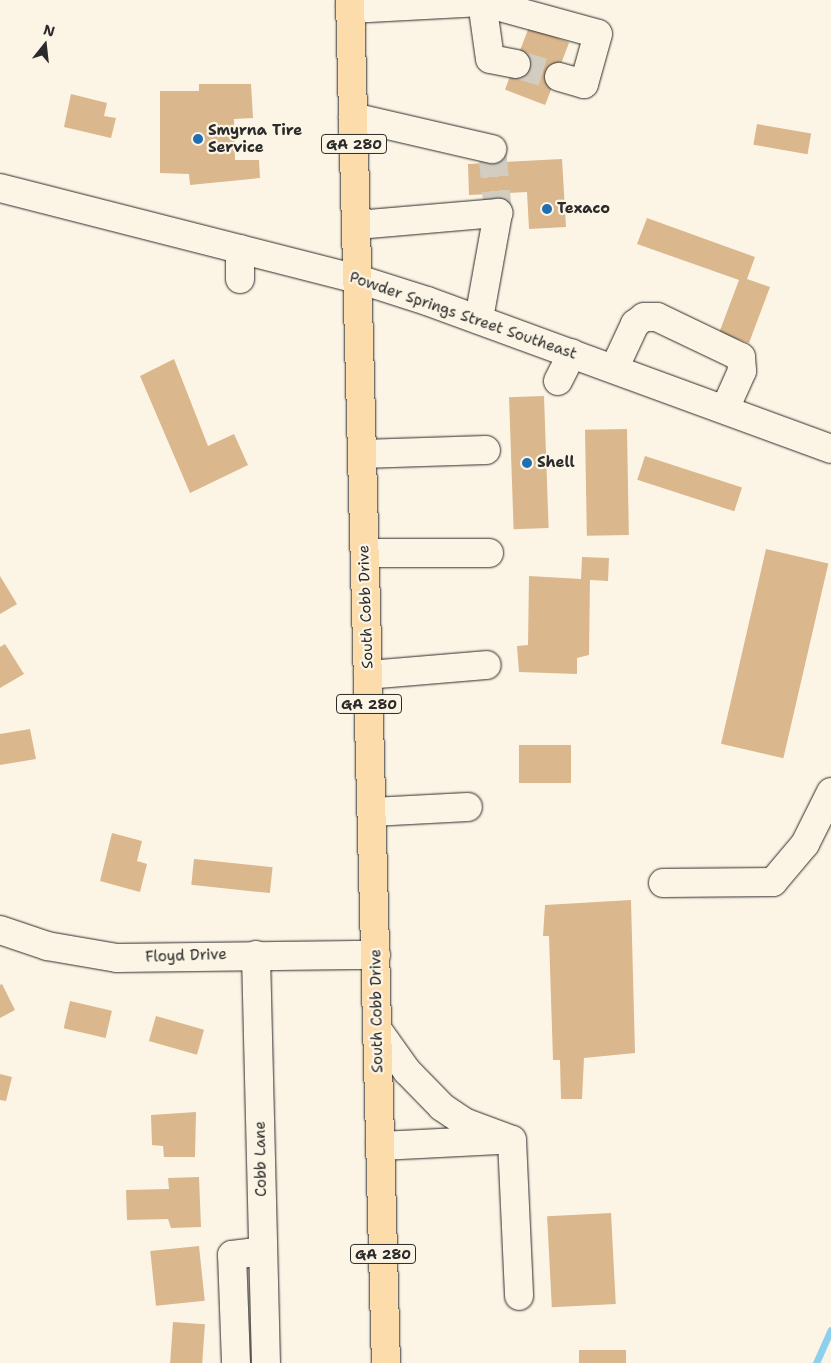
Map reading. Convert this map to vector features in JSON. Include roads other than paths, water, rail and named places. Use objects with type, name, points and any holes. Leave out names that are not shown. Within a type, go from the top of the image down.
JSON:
[{"type":"main road","name":"South Cobb Drive","points":[[350,5],[386,1363]]},
{"type":"street","points":[[350,5],[482,2],[598,34],[584,84],[559,77]]},
{"type":"street","points":[[482,2],[490,59],[516,64]]},
{"type":"street","points":[[354,117],[492,149]]},
{"type":"street","name":"Powder Springs Street Southeast","points":[[0,188],[358,279],[479,319],[831,449]]},
{"type":"street","points":[[357,225],[498,213],[479,319]]},
{"type":"street","points":[[240,249],[240,279]]},
{"type":"street","points":[[614,369],[635,324],[644,317],[657,317],[741,357],[742,371],[725,409]]},
{"type":"street","points":[[558,381],[572,353]]},
{"type":"street","points":[[362,454],[486,450]]},
{"type":"street","points":[[365,553],[489,553]]},
{"type":"street","points":[[368,675],[487,665]]},
{"type":"street","points":[[663,884],[773,882],[805,844],[831,792]]},
{"type":"street","points":[[372,812],[468,807]]},
{"type":"street","name":"Floyd Drive","points":[[0,930],[47,946],[117,958],[256,954],[376,955]]},
{"type":"street","name":"Cobb Lane","points":[[256,954],[266,1363]]},
{"type":"street","points":[[377,1029],[407,1071],[442,1107],[464,1122],[515,1139]]},
{"type":"street","points":[[380,1146],[515,1139]]},
{"type":"street","points":[[515,1139],[519,1296]]},
{"type":"street","points":[[236,1363],[232,1255],[263,1252]]},
{"type":"waterway","points":[[816,1363],[831,1330]]},
{"type":"tunnel","points":[[516,64],[559,77]]},
{"type":"tunnel","points":[[492,149],[498,213]]},
{"type":"place","name":"Smyrna Tire Service","points":[[198,139]]},
{"type":"place","name":"Texaco","points":[[547,209]]},
{"type":"place","name":"Shell","points":[[527,463]]}]
